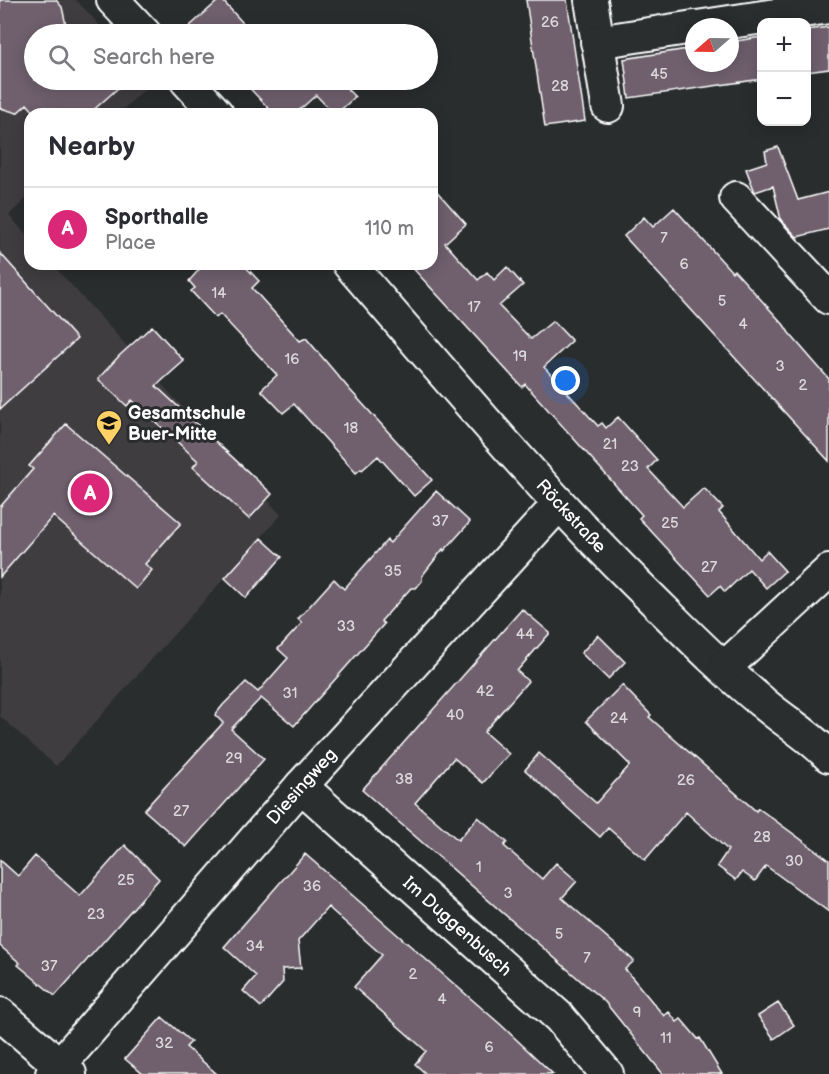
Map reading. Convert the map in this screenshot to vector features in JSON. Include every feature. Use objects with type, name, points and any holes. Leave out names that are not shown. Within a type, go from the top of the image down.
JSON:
[{"type":"street","points":[[113,0],[136,24]]},
{"type":"street","points":[[591,0],[608,106]]},
{"type":"street","points":[[739,20],[829,7]]},
{"type":"street","points":[[597,42],[685,29]]},
{"type":"street","points":[[195,90],[212,108]]},
{"type":"street","points":[[735,198],[817,271],[829,298]]},
{"type":"street","name":"Röckstraße","points":[[354,270],[559,504],[724,668],[762,703],[825,749]]},
{"type":"street","name":"Diesingweg","points":[[61,1071],[301,786],[559,504]]},
{"type":"street","points":[[724,668],[829,571]]},
{"type":"street","name":"Im Duggenbusch","points":[[301,786],[559,1017],[607,1074]]},
{"type":"street","points":[[0,1014],[61,1071]]},
{"type":"shaded area","name":"Gesamtschule Buer-Mitte","points":[[0,0],[76,0],[99,24],[24,24],[24,90],[144,90],[124,108],[24,108],[24,201],[9,215],[24,232],[24,270],[57,270],[281,515],[56,766],[0,716]]},
{"type":"building","points":[[0,0],[56,0],[62,7],[66,24],[24,24],[24,90],[116,90],[96,108],[31,108],[27,104],[17,113],[0,108]]},
{"type":"building","points":[[219,0],[222,0],[244,24],[192,24]]},
{"type":"building","points":[[526,0],[567,0],[585,121],[545,127]]},
{"type":"building","points":[[829,27],[829,69],[811,71],[811,29]]},
{"type":"building","points":[[757,38],[757,80],[629,98],[624,59],[685,49],[685,72],[739,72],[739,41]]},
{"type":"building","points":[[251,90],[348,90],[355,97],[343,108],[328,108],[316,95],[302,108],[268,108]]},
{"type":"building","points":[[778,147],[798,200],[829,192],[829,229],[797,237],[781,220],[773,186],[755,192],[746,169],[767,162],[765,151]]},
{"type":"building","points":[[438,193],[466,224],[445,243],[478,280],[487,272],[494,280],[507,267],[523,285],[499,306],[531,339],[553,321],[572,341],[544,367],[598,426],[602,423],[606,428],[618,417],[657,460],[648,469],[683,507],[704,488],[723,508],[719,512],[759,559],[767,551],[785,571],[766,588],[749,569],[725,592],[720,586],[710,595],[639,518],[642,515],[525,384],[522,387],[415,270],[438,270]]},
{"type":"building","points":[[674,208],[784,325],[829,379],[829,461],[624,236],[644,217],[653,227]]},
{"type":"building","points":[[0,253],[77,339],[0,409]]},
{"type":"building","points":[[199,270],[249,270],[259,281],[252,288],[300,341],[306,338],[432,480],[414,496],[378,456],[356,473],[294,404],[283,413],[261,390],[277,375],[220,314],[216,318],[191,291],[195,288],[189,281]]},
{"type":"building","points":[[152,326],[184,361],[156,386],[272,494],[249,519],[193,467],[198,461],[132,400],[127,406],[98,379]]},
{"type":"building","points":[[66,424],[181,523],[145,564],[152,570],[136,589],[53,516],[0,577],[0,507],[33,469],[29,466]]},
{"type":"building","points":[[436,491],[470,522],[444,551],[443,549],[422,576],[422,581],[416,588],[411,588],[381,621],[384,624],[294,726],[261,698],[231,729],[264,759],[186,847],[144,810],[223,723],[215,715],[223,705],[246,682],[258,692],[288,658],[278,649],[302,623],[298,619],[334,579],[344,589],[387,540],[390,543]]},
{"type":"building","points":[[261,538],[282,557],[246,598],[225,578]]},
{"type":"building","points":[[522,609],[550,633],[517,671],[528,681],[484,732],[509,754],[483,783],[454,758],[415,803],[458,840],[478,817],[507,842],[504,846],[542,879],[556,863],[577,881],[562,898],[634,961],[625,969],[664,1016],[669,1012],[677,1022],[681,1019],[698,1039],[700,1038],[722,1074],[663,1074],[605,1002],[362,790]]},
{"type":"building","points":[[598,635],[625,662],[608,679],[581,653]]},
{"type":"building","points":[[622,685],[651,715],[649,717],[756,811],[758,808],[829,860],[829,912],[766,866],[755,881],[742,872],[736,880],[717,866],[728,850],[686,812],[645,860],[608,828],[600,837],[525,770],[539,753],[596,803],[630,765],[586,721]]},
{"type":"building","points":[[125,845],[159,879],[55,996],[18,965],[20,963],[0,946],[0,860],[18,876],[35,856],[80,896]]},
{"type":"building","points":[[305,854],[500,1024],[553,1074],[426,1074],[415,1064],[426,1051],[354,987],[382,955],[328,907],[298,941],[301,968],[282,969],[283,982],[261,1007],[243,991],[256,976],[224,947]]},
{"type":"building","points":[[778,1003],[794,1025],[774,1039],[758,1016]]},
{"type":"building","points":[[162,1017],[191,1042],[186,1047],[217,1074],[143,1074],[125,1059]]},
{"type":"place","name":"Gesamtschule Buer-Mitte","points":[[109,446]]},
{"type":"place","name":"Sporthalle","points":[[90,493]]}]
